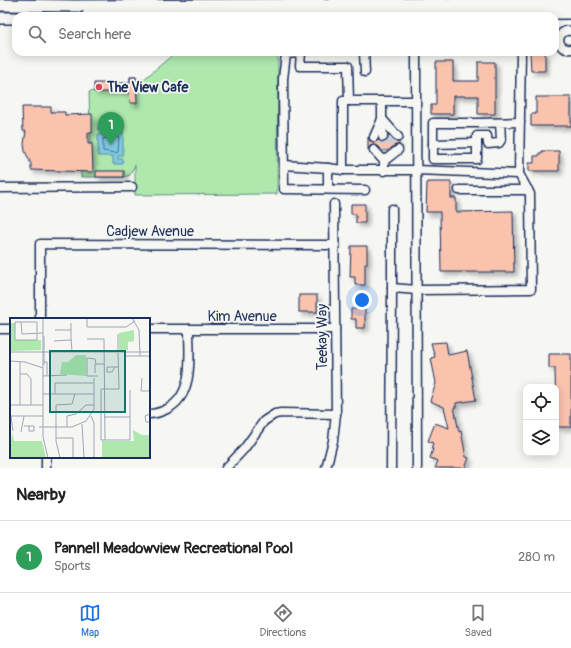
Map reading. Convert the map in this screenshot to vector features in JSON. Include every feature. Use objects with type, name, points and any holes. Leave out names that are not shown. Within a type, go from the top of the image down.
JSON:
[{"type":"main road","points":[[0,5],[277,2],[416,9]]},
{"type":"main road","points":[[320,12],[522,8],[571,3]]},
{"type":"main road","points":[[522,8],[571,13]]},
{"type":"main road","points":[[0,18],[12,18]]},
{"type":"street","points":[[559,38],[561,34],[568,31],[571,32]]},
{"type":"street","points":[[559,42],[564,49],[571,49]]},
{"type":"street","points":[[286,56],[284,79],[284,189],[365,190]]},
{"type":"street","points":[[302,56],[300,66],[348,66],[349,102]]},
{"type":"street","points":[[364,56],[365,72]]},
{"type":"street","points":[[416,56],[417,468]]},
{"type":"street","points":[[392,288],[417,290],[531,288],[530,194],[520,174],[520,56]]},
{"type":"street","points":[[374,137],[382,119],[382,101]]},
{"type":"street","points":[[343,170],[343,102],[416,101]]},
{"type":"street","points":[[382,119],[391,137],[382,119]]},
{"type":"street","points":[[476,123],[477,159],[433,158],[433,123],[520,122]]},
{"type":"street","points":[[433,144],[477,140],[487,136],[488,144],[499,143],[501,140],[500,123]]},
{"type":"street","points":[[374,150],[384,161]]},
{"type":"street","points":[[384,161],[391,150],[384,161],[384,171]]},
{"type":"street","points":[[284,165],[343,170],[416,170],[520,174]]},
{"type":"street","points":[[328,168],[328,189]]},
{"type":"street","points":[[0,188],[132,187]]},
{"type":"street","points":[[458,190],[528,190]]},
{"type":"street","name":"Teekay Way","points":[[326,468],[333,442],[336,414],[334,204]]},
{"type":"street","points":[[391,468],[392,210]]},
{"type":"street","name":"Cadjew Avenue","points":[[40,318],[40,244],[334,245]]},
{"type":"street","name":"Kim Avenue","points":[[150,329],[335,329]]},
{"type":"street","points":[[150,414],[161,412],[176,403],[185,388],[188,379],[189,329]]},
{"type":"street","points":[[226,468],[237,457],[264,421],[269,417],[281,413],[336,414]]},
{"type":"green space","points":[[171,56],[278,56],[277,194],[135,195],[135,165],[130,175],[124,177],[81,177],[81,171],[91,170],[89,92],[130,83],[130,77],[136,77],[137,85]]},
{"type":"water","points":[[109,116],[118,118],[123,126],[123,156],[118,156],[118,159],[123,159],[123,164],[113,164],[113,156],[98,156],[98,134],[113,134],[113,130],[98,130],[101,121]]},
{"type":"building","points":[[530,56],[545,56],[545,71],[531,71]]},
{"type":"building","points":[[436,62],[453,62],[453,81],[478,81],[478,62],[495,62],[495,114],[478,114],[478,96],[453,96],[453,114],[431,114],[431,105],[436,105]]},
{"type":"building","points":[[130,77],[136,77],[137,103],[130,103],[129,92],[94,92],[94,83],[130,83]]},
{"type":"building","points":[[536,97],[571,97],[571,126],[531,126],[531,114],[536,114]]},
{"type":"building","points":[[22,107],[51,107],[51,112],[65,112],[65,115],[92,114],[92,133],[88,133],[88,144],[92,144],[93,172],[31,170],[31,164],[25,151],[24,144],[26,131],[23,131]]},
{"type":"building","points":[[368,137],[370,141],[374,142],[378,140],[381,142],[386,142],[388,137],[390,137],[396,142],[399,142],[399,145],[395,145],[389,150],[382,150],[378,146],[373,145],[370,146],[368,150]]},
{"type":"building","points":[[542,151],[559,151],[559,171],[529,171],[529,163],[534,163],[534,156],[539,156],[539,153],[542,153]]},
{"type":"building","points":[[96,171],[124,171],[124,177],[96,177]]},
{"type":"building","points":[[427,182],[451,182],[451,198],[456,198],[456,212],[513,211],[514,272],[441,272],[440,212],[426,212]]},
{"type":"building","points":[[351,204],[365,204],[365,223],[356,223],[356,214],[351,214]]},
{"type":"building","points":[[351,246],[367,246],[365,285],[355,285],[355,277],[350,277]]},
{"type":"building","points":[[299,295],[317,295],[317,312],[299,312]]},
{"type":"building","points":[[351,309],[365,309],[365,328],[356,328],[356,319],[351,319]]},
{"type":"building","points":[[446,342],[448,355],[467,351],[476,400],[456,403],[456,407],[454,407],[459,432],[461,431],[466,457],[469,458],[465,468],[435,468],[438,461],[430,458],[433,443],[428,441],[435,423],[449,428],[444,407],[430,401],[436,383],[431,358],[435,357],[431,343]]},
{"type":"building","points":[[549,354],[571,354],[571,427],[559,427],[559,384],[555,384],[555,368],[549,368]]},
{"type":"tunnel","points":[[383,137],[383,150]]},
{"type":"tunnel","points":[[391,137],[392,150]]},
{"type":"place","name":"The View Cafe","points":[[99,87]]},
{"type":"place","name":"Pannell Meadowview Recreational Pool","points":[[111,145]]}]
